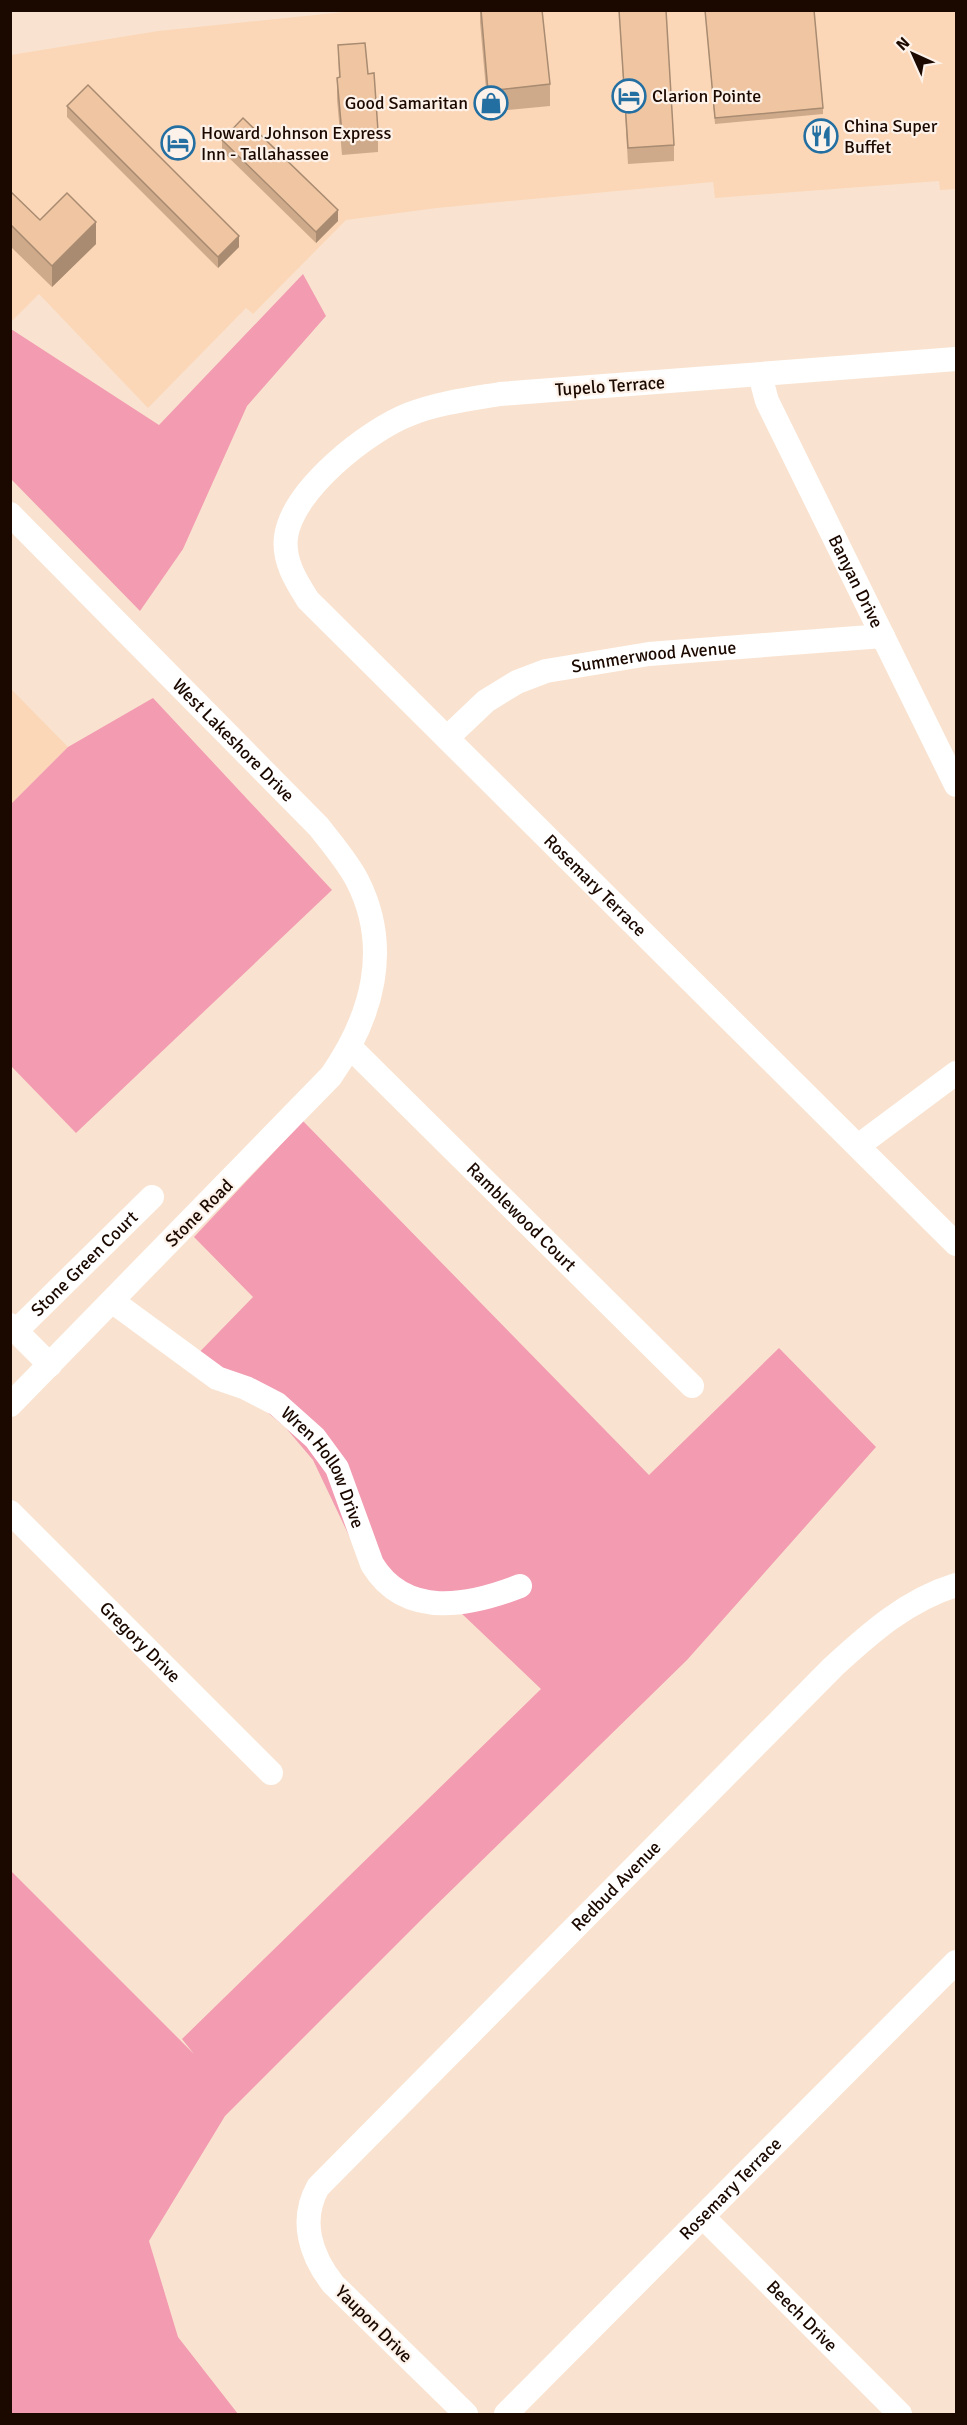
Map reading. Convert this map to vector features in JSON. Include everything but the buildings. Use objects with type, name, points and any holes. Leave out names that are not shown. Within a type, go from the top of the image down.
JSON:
[{"type":"street","name":"Tupelo Terrace","points":[[299,504],[314,485],[355,447],[409,414],[440,405],[500,394],[957,359]]},
{"type":"street","name":"Banyan Drive","points":[[760,375],[767,401],[957,785]]},
{"type":"street","name":"Rosemary Terrace","points":[[299,504],[287,531],[287,559],[292,575],[308,600],[957,1244]]},
{"type":"street","name":"West Lakeshore Drive","points":[[10,514],[319,827],[344,858],[357,881],[368,910],[373,937],[374,966],[368,1008]]},
{"type":"street","name":"Summerwood Avenue","points":[[447,738],[486,701],[517,682],[546,671],[649,654],[883,636]]},
{"type":"street","name":"Stone Road","points":[[10,1405],[332,1076],[351,1048],[368,1008]]},
{"type":"street","name":"Ramblewood Court","points":[[351,1048],[692,1386]]},
{"type":"street","points":[[858,1146],[957,1072]]},
{"type":"street","name":"Stone Green Court","points":[[13,1328],[152,1197]]},
{"type":"street","name":"Wren Hollow Drive","points":[[112,1301],[218,1378],[246,1388],[278,1404],[315,1437],[338,1468],[372,1564],[380,1578],[393,1589],[409,1597],[435,1603],[469,1602],[520,1586]]},
{"type":"street","points":[[13,1328],[50,1365]]},
{"type":"street","name":"Gregory Drive","points":[[10,1512],[271,1773]]},
{"type":"street","name":"Redbud Avenue","points":[[308,2218],[312,2199],[329,2174],[833,1667],[873,1631],[909,1605],[957,1585]]},
{"type":"street","name":"Rosemary Terrace","points":[[506,2415],[703,2217],[951,1978]]},
{"type":"street","name":"Beech Drive","points":[[703,2217],[900,2415]]},
{"type":"street","name":"Yaupon Drive","points":[[308,2218],[312,2250],[320,2268],[333,2284],[466,2415]]},
{"type":"shaded area","points":[[364,10],[956,11],[956,189],[940,190],[939,181],[715,198],[713,182],[437,208],[346,220],[253,314],[246,308],[148,408],[39,294],[11,322],[11,55],[158,31]]},
{"type":"shaded area","points":[[303,274],[326,316],[247,406],[183,549],[140,611],[11,479],[11,329],[159,425]]},
{"type":"shaded area","points":[[11,689],[68,747],[11,804]]},
{"type":"shaded area","points":[[153,698],[332,890],[76,1133],[11,1066],[11,804],[68,747]]},
{"type":"shaded area","points":[[303,1121],[649,1475],[779,1348],[876,1447],[687,1660],[426,1915],[225,2116],[149,2241],[178,2337],[238,2414],[11,2414],[10,1870],[194,2054],[182,2039],[541,1689],[459,1611],[362,1563],[313,1460],[285,1427],[255,1402],[184,1368],[253,1297],[194,1237]]},
{"type":"place","name":"Clarion Pointe","points":[[629,96]]},
{"type":"place","name":"Good Samaritan","points":[[491,103]]},
{"type":"place","name":"China Super Buffet","points":[[821,136]]},
{"type":"place","name":"Howard Johnson Express Inn - Tallahassee","points":[[178,143]]}]
